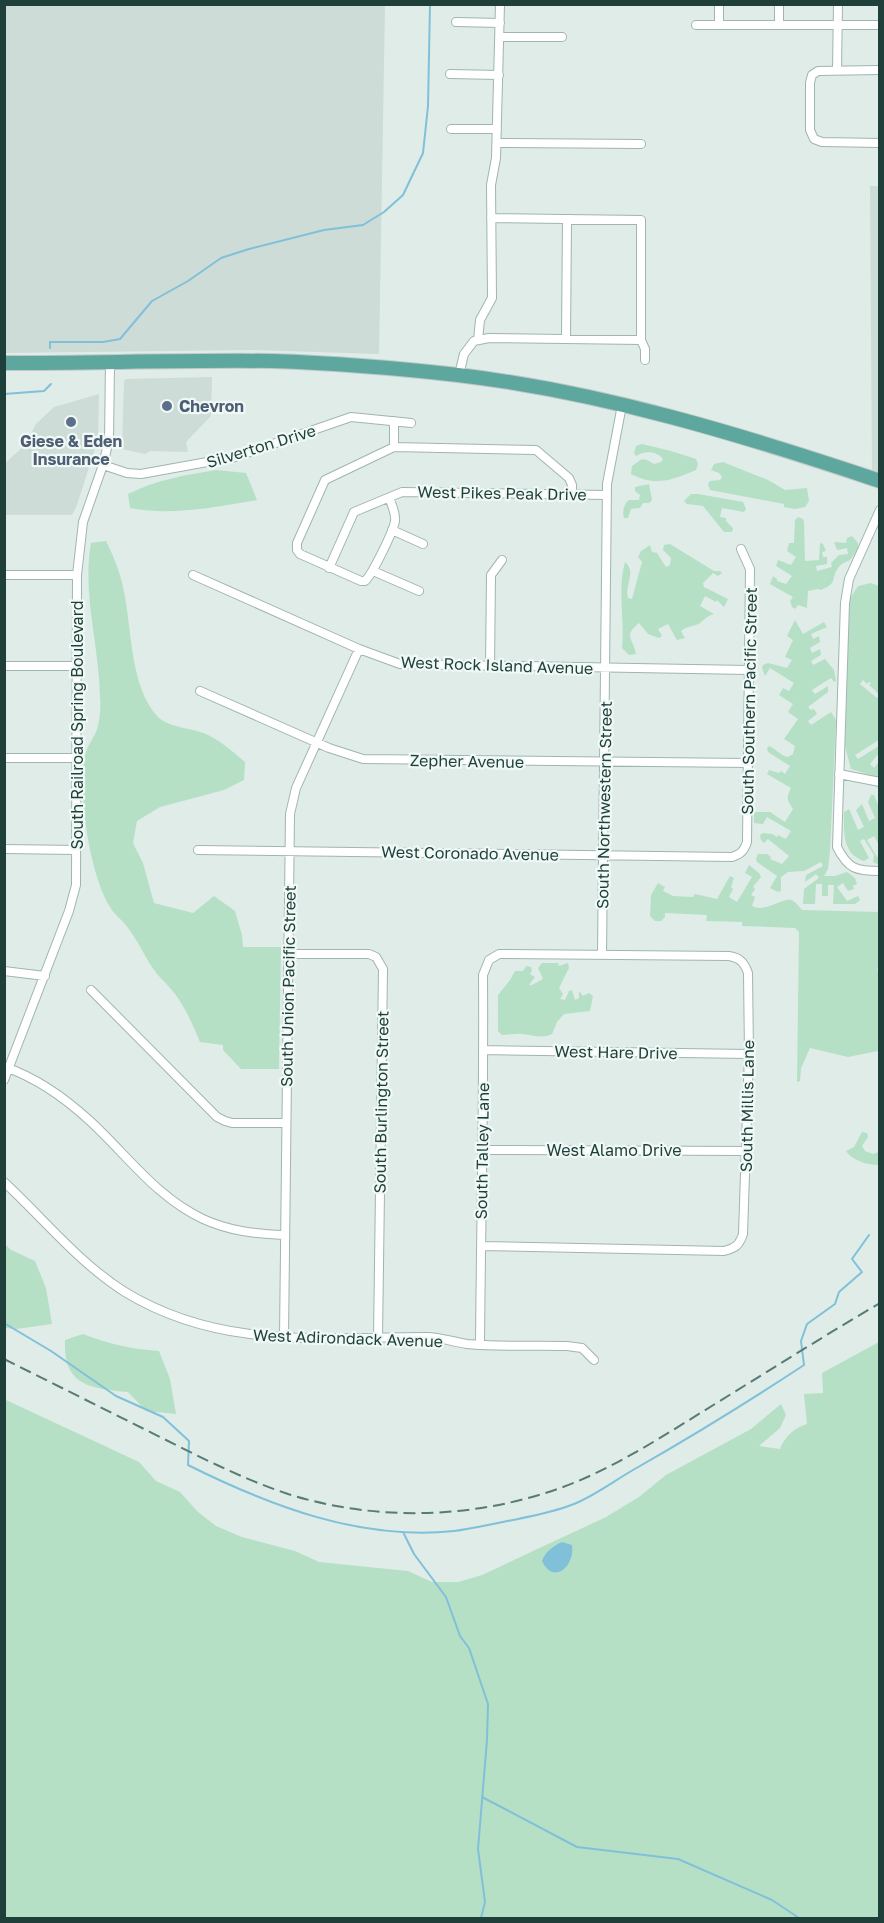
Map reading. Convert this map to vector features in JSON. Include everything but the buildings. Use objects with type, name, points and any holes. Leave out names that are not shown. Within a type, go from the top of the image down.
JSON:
[{"type":"main road","points":[[4,363],[273,362],[379,367],[459,375],[622,405],[758,442],[879,481]]},
{"type":"street","points":[[478,340],[480,320],[492,298],[492,178],[497,143],[500,4]]},
{"type":"street","points":[[719,4],[719,25]]},
{"type":"street","points":[[779,4],[779,25]]},
{"type":"street","points":[[837,70],[838,4]]},
{"type":"street","points":[[456,22],[500,23]]},
{"type":"street","points":[[696,25],[879,25]]},
{"type":"street","points":[[500,38],[562,37]]},
{"type":"street","points":[[879,70],[818,70],[812,75],[810,83],[810,130],[814,139],[822,142],[879,143]]},
{"type":"street","points":[[450,75],[499,75]]},
{"type":"street","points":[[451,129],[497,129]]},
{"type":"street","points":[[497,143],[641,144]]},
{"type":"street","points":[[491,218],[641,220],[641,340],[645,349],[645,360]]},
{"type":"street","points":[[566,339],[567,219]]},
{"type":"street","points":[[459,375],[464,354],[474,341],[478,340],[489,338],[641,340]]},
{"type":"street","name":"South Railroad Spring Boulevard","points":[[4,1080],[45,976],[73,900],[76,885],[77,575],[83,522],[103,465],[109,440],[110,363]]},
{"type":"street","name":"South Northwestern Street","points":[[602,954],[607,495],[609,468],[622,405]]},
{"type":"street","name":"Silverton Drive","points":[[103,465],[127,473],[141,474],[235,457],[351,417],[411,423]]},
{"type":"street","points":[[394,421],[394,447]]},
{"type":"street","points":[[389,498],[395,515],[392,530],[369,578],[361,581],[300,554],[297,550],[297,543],[325,480],[394,447],[536,450],[569,478],[572,495]]},
{"type":"street","name":"West Pikes Peak Drive","points":[[329,568],[354,512],[402,492],[607,495]]},
{"type":"street","points":[[879,510],[849,579],[845,603],[837,848],[850,866],[859,870],[879,871]]},
{"type":"street","points":[[392,530],[423,544]]},
{"type":"street","name":"South Southern Pacific Street","points":[[741,549],[750,569],[747,842],[742,852]]},
{"type":"street","points":[[490,667],[491,575],[502,560]]},
{"type":"street","points":[[373,571],[419,591]]},
{"type":"street","points":[[4,575],[77,575]]},
{"type":"street","name":"West Rock Island Avenue","points":[[194,575],[359,649],[400,664],[748,670]]},
{"type":"street","name":"South Union Pacific Street","points":[[284,1337],[290,814],[293,799],[316,741],[359,649]]},
{"type":"street","points":[[4,666],[78,666]]},
{"type":"street","name":"Zepher Avenue","points":[[201,692],[340,752],[363,759],[747,763]]},
{"type":"street","points":[[4,758],[77,758]]},
{"type":"street","points":[[839,774],[879,782]]},
{"type":"street","points":[[4,849],[76,850]]},
{"type":"street","name":"West Coronado Avenue","points":[[198,850],[732,857],[742,852]]},
{"type":"street","name":"South Burlington Street","points":[[288,954],[369,954],[376,957],[383,969],[378,1338]]},
{"type":"street","name":"South Talley Lane","points":[[480,1344],[483,975],[489,960],[499,954],[602,954]]},
{"type":"street","name":"South Millis Lane","points":[[481,1246],[724,1251],[736,1248],[741,1242],[749,1054],[748,973],[744,963],[737,957],[729,956],[602,954]]},
{"type":"street","points":[[4,971],[45,976]]},
{"type":"street","points":[[91,990],[217,1117],[232,1123],[286,1123]]},
{"type":"street","name":"West Hare Drive","points":[[483,1050],[749,1054]]},
{"type":"street","points":[[7,1068],[35,1080],[64,1098],[159,1190],[187,1210],[202,1219],[230,1228],[284,1235]]},
{"type":"street","name":"West Alamo Drive","points":[[483,1150],[746,1151]]},
{"type":"street","name":"West Adirondack Avenue","points":[[4,1182],[94,1270],[124,1291],[187,1322],[222,1331],[264,1336],[430,1337],[480,1344],[567,1346],[582,1348],[594,1360]]},
{"type":"shaded area","points":[[4,5],[385,5],[379,354],[250,350],[5,353]]},
{"type":"shaded area","points":[[870,186],[880,186],[879,475],[872,472]]},
{"type":"shaded area","name":"Chevron","points":[[212,377],[211,416],[186,442],[188,452],[151,451],[145,454],[122,449],[124,381],[126,379]]},
{"type":"shaded area","points":[[99,394],[98,439],[72,515],[5,515],[5,463],[25,445],[36,424],[54,407]]},
{"type":"green space","points":[[642,444],[696,459],[698,464],[696,470],[664,481],[648,480],[631,474],[632,466],[642,459],[654,464],[663,459],[651,452],[636,456],[634,453],[636,446]]},
{"type":"green space","points":[[723,462],[768,480],[785,490],[807,488],[809,501],[805,507],[795,509],[784,507],[784,504],[710,490],[708,484],[710,481],[720,480],[722,477],[711,470],[714,464]]},
{"type":"green space","points":[[216,470],[246,473],[257,500],[178,511],[130,508],[128,494],[139,489],[171,479]]},
{"type":"green space","points":[[649,484],[652,500],[649,503],[643,503],[640,508],[631,509],[628,518],[624,518],[623,510],[627,502],[639,500],[640,495],[635,491],[635,487]]},
{"type":"green space","points":[[691,494],[743,502],[746,509],[744,512],[722,508],[720,517],[726,518],[733,528],[732,532],[724,532],[703,506],[687,504],[684,501]]},
{"type":"green space","points":[[798,517],[804,522],[805,561],[819,560],[820,543],[826,551],[822,552],[823,557],[827,557],[827,564],[816,566],[817,571],[832,567],[831,563],[839,555],[848,554],[847,548],[837,550],[834,542],[846,543],[847,538],[852,536],[858,543],[858,548],[850,560],[839,566],[830,585],[821,590],[808,591],[807,608],[798,605],[795,609],[790,601],[793,597],[770,584],[773,576],[777,581],[786,584],[792,576],[776,566],[778,560],[791,565],[796,557],[787,551],[789,543],[794,543],[795,520]]},
{"type":"green space","points":[[106,541],[121,579],[133,657],[148,704],[162,720],[174,726],[208,735],[245,762],[244,780],[224,790],[160,807],[137,821],[133,843],[143,863],[154,903],[193,913],[214,896],[235,911],[243,947],[281,947],[279,1069],[241,1069],[223,1050],[223,1045],[200,1042],[189,1017],[173,991],[153,969],[136,939],[112,910],[96,875],[87,831],[83,787],[86,752],[95,735],[100,705],[88,581],[91,543]]},
{"type":"green space","points":[[670,544],[714,571],[720,571],[722,573],[718,576],[713,573],[703,583],[704,587],[728,599],[724,607],[717,600],[716,602],[705,596],[700,606],[714,614],[681,631],[685,638],[677,640],[668,624],[658,629],[662,636],[659,638],[648,634],[639,623],[630,634],[636,654],[629,655],[622,648],[621,594],[625,562],[630,570],[627,593],[628,598],[632,599],[642,562],[638,557],[641,551],[650,545],[652,552],[657,553],[666,567],[670,565],[671,558],[663,550],[664,545]]},
{"type":"green space","points":[[871,583],[879,586],[879,694],[869,685],[871,683],[867,684],[863,680],[860,684],[877,698],[879,695],[879,740],[855,755],[858,759],[879,746],[879,753],[870,764],[874,768],[879,762],[879,778],[851,769],[845,746],[849,600],[858,586]]},
{"type":"green space","points":[[795,620],[803,634],[824,622],[827,627],[811,634],[813,639],[819,636],[820,642],[810,648],[812,653],[820,649],[821,655],[811,661],[813,665],[825,659],[834,670],[836,681],[834,682],[831,678],[812,690],[815,694],[828,686],[828,692],[808,707],[811,710],[814,709],[817,714],[808,721],[811,725],[831,712],[836,720],[830,851],[828,869],[824,876],[835,876],[847,872],[855,878],[857,884],[853,886],[854,889],[848,891],[843,883],[837,887],[847,901],[858,896],[860,900],[855,904],[833,904],[834,885],[828,885],[828,896],[822,896],[822,884],[816,884],[815,904],[803,904],[804,889],[819,878],[816,874],[805,882],[806,875],[823,866],[821,862],[804,871],[788,872],[781,877],[781,891],[778,892],[770,888],[777,876],[756,859],[758,854],[767,854],[771,857],[770,859],[782,864],[789,856],[768,839],[764,843],[760,835],[772,834],[786,839],[791,831],[767,817],[763,824],[754,823],[754,812],[770,812],[785,822],[793,809],[788,799],[791,788],[767,774],[769,770],[779,773],[781,771],[785,774],[790,766],[768,752],[767,748],[769,746],[788,757],[793,754],[795,746],[784,739],[798,719],[788,712],[793,704],[779,695],[783,688],[789,691],[794,683],[770,668],[765,676],[762,668],[768,663],[787,668],[792,660],[785,657],[793,640],[787,636]]},
{"type":"green space","points":[[871,795],[874,795],[879,807],[879,845],[874,836],[867,840],[877,857],[879,856],[879,865],[873,862],[874,855],[864,839],[860,841],[869,858],[864,861],[857,858],[848,848],[845,834],[844,812],[849,809],[858,830],[864,827],[856,810],[862,804],[869,821],[875,818],[868,802]]},
{"type":"green space","points":[[749,865],[761,877],[753,887],[755,889],[751,895],[755,897],[752,906],[757,908],[791,900],[802,910],[879,912],[880,960],[877,970],[880,972],[880,1049],[878,1051],[848,1057],[810,1048],[801,1068],[800,1081],[797,1082],[799,932],[795,928],[742,926],[742,922],[706,921],[707,915],[665,913],[661,921],[655,921],[650,916],[651,895],[658,883],[665,887],[663,891],[673,896],[693,897],[695,894],[717,899],[730,876],[734,878],[731,887],[733,889],[729,897],[737,902],[752,877],[745,873]]},
{"type":"green space","points":[[542,963],[558,963],[559,966],[568,963],[569,968],[559,988],[563,994],[560,999],[565,1000],[569,991],[572,990],[575,1000],[579,998],[579,991],[583,996],[589,993],[593,996],[590,1011],[564,1014],[557,1022],[552,1034],[544,1036],[502,1035],[498,1031],[498,995],[515,971],[523,971],[526,966],[531,967],[530,974],[535,977],[529,985],[543,979],[538,968]]},
{"type":"green space","points":[[862,1132],[867,1133],[868,1137],[862,1146],[865,1151],[873,1154],[879,1152],[879,1165],[861,1162],[846,1151],[854,1147]]},
{"type":"green space","points":[[4,1243],[11,1250],[35,1261],[46,1288],[52,1324],[16,1329],[5,1328]]},
{"type":"green space","points":[[83,1334],[120,1346],[159,1351],[170,1379],[176,1414],[146,1411],[128,1392],[91,1386],[74,1376],[66,1355],[65,1340]]},
{"type":"green space","points":[[879,1342],[879,1918],[5,1918],[4,1399],[139,1462],[156,1481],[180,1492],[198,1512],[216,1526],[242,1537],[295,1551],[319,1562],[408,1571],[432,1582],[458,1582],[482,1575],[606,1517],[639,1497],[666,1475],[751,1429],[781,1404],[786,1415],[780,1428],[759,1446],[780,1449],[790,1433],[807,1424],[804,1394],[823,1393],[822,1373]]},
{"type":"water","points":[[562,1542],[572,1545],[570,1560],[562,1570],[552,1572],[542,1561],[550,1550]]},
{"type":"waterway","points":[[50,348],[50,342],[103,342],[120,339],[152,301],[188,281],[221,258],[324,230],[363,225],[384,212],[403,195],[423,153],[428,106],[430,4]]},
{"type":"waterway","points":[[4,394],[44,391],[51,384]]},
{"type":"waterway","points":[[4,1323],[51,1351],[116,1396],[163,1417],[189,1441],[188,1465],[219,1480],[284,1507],[351,1525],[385,1531],[419,1533],[454,1531],[539,1514],[581,1501],[719,1419],[804,1365],[801,1341],[807,1324],[835,1304],[839,1292],[862,1272],[852,1259],[869,1235]]},
{"type":"waterway","points":[[403,1532],[414,1554],[446,1597],[460,1636],[469,1648],[488,1704],[478,1849],[485,1902],[481,1918]]},
{"type":"waterway","points":[[482,1797],[577,1847],[678,1859],[772,1900],[799,1918]]},
{"type":"railway","points":[[4,1359],[207,1460],[288,1494],[322,1503],[391,1513],[461,1511],[530,1498],[603,1470],[660,1438],[880,1303]]},
{"type":"place","name":"Chevron","points":[[167,406]]},
{"type":"place","name":"Giese & Eden Insurance","points":[[71,422]]}]
